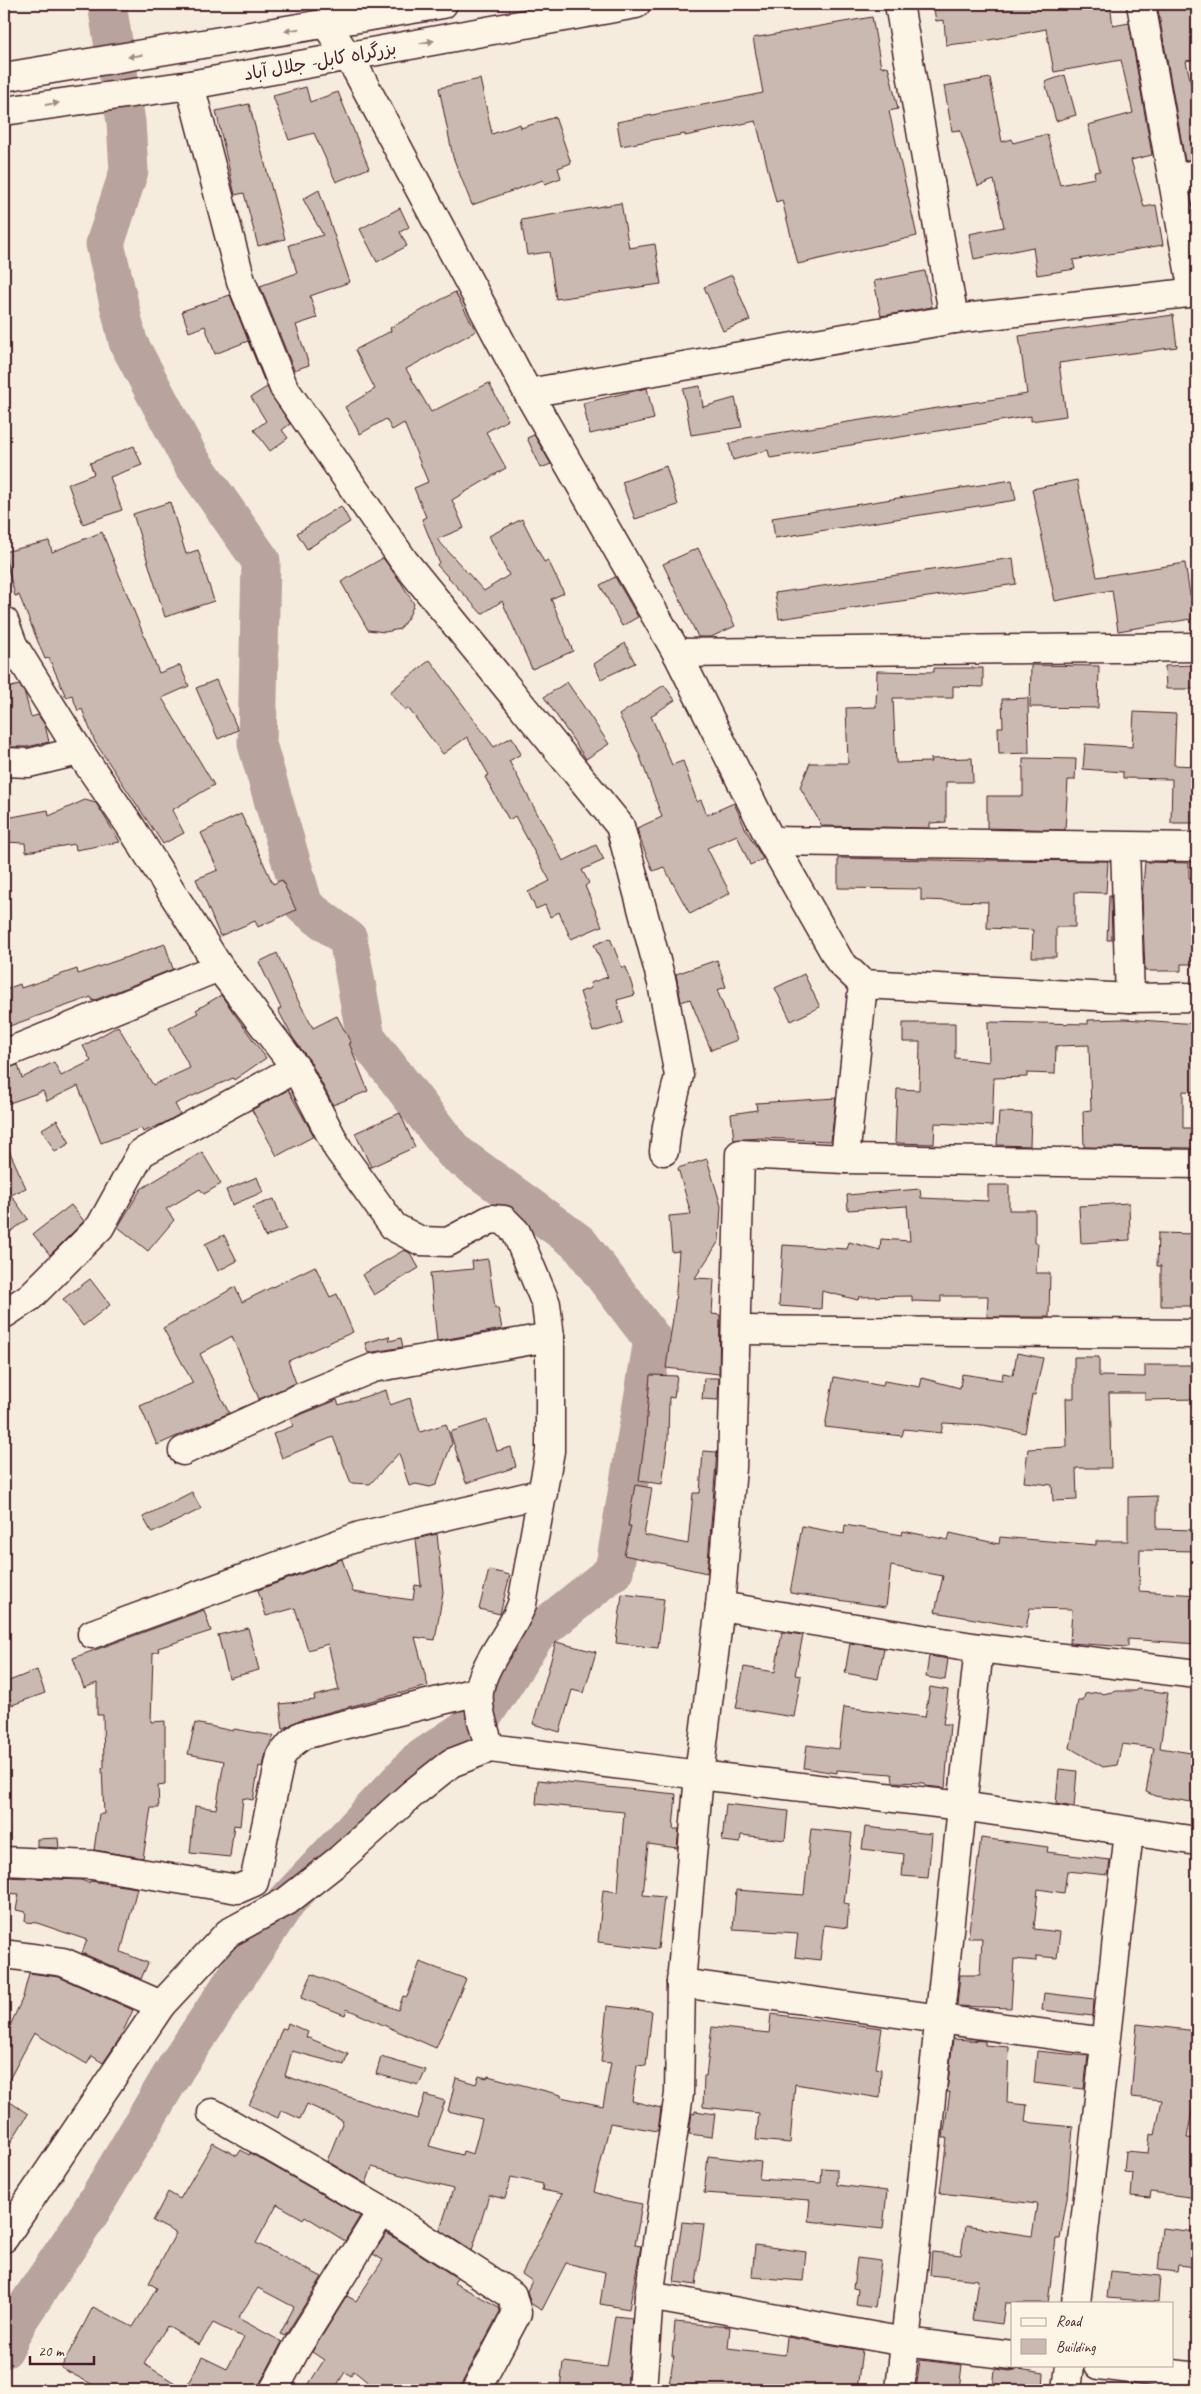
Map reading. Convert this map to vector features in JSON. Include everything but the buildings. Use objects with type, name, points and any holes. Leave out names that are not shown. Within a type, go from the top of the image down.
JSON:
[{"type":"main road","name":"بزرگراه کابل- جلال آباد","points":[[4,76],[444,4]]},
{"type":"main road","name":"بزرگراه کابل- جلال آباد","points":[[4,111],[190,85],[636,4]]},
{"type":"main road","points":[[899,4],[954,319]]},
{"type":"main road","points":[[528,394],[954,319],[1195,292],[1185,177],[1141,4]]},
{"type":"main road","points":[[326,24],[347,57],[528,394],[677,653],[771,841],[840,962],[863,984],[1130,998],[1197,997]]},
{"type":"main road","points":[[190,85],[241,281],[284,388],[404,561],[620,826],[662,983],[679,1076],[664,1151]]},
{"type":"main road","points":[[4,621],[13,645],[79,751],[129,824],[218,967],[296,1068],[338,1149],[394,1227],[421,1241],[448,1242],[491,1219],[504,1220],[516,1232],[546,1304],[550,1336],[550,1451],[522,1604],[516,1620],[493,1657],[480,1691],[481,1720],[490,1748]]},
{"type":"main road","points":[[677,653],[1197,647]]},
{"type":"main road","points":[[4,762],[29,763],[79,751]]},
{"type":"main road","points":[[771,841],[1197,847]]},
{"type":"main road","points":[[1125,847],[1130,998]]},
{"type":"main road","points":[[4,1054],[218,967]]},
{"type":"main road","points":[[844,1159],[863,984]]},
{"type":"main road","points":[[4,1314],[30,1296],[100,1227],[141,1153],[296,1068]]},
{"type":"main road","points":[[642,2390],[649,2296],[679,2094],[681,1983],[699,1775],[720,1606],[732,1468],[740,1154],[844,1159],[1197,1164]]},
{"type":"main road","points":[[736,1330],[1197,1334]]},
{"type":"main road","points":[[184,1451],[290,1402],[374,1368],[550,1336]]},
{"type":"main road","points":[[92,1634],[360,1536],[543,1493]]},
{"type":"main road","points":[[720,1606],[979,1648],[1197,1674]]},
{"type":"main road","points":[[900,2390],[979,1648]]},
{"type":"main road","points":[[4,1861],[92,1865],[238,1889],[248,1886],[254,1882],[281,1756],[290,1744],[303,1734],[480,1691]]},
{"type":"main road","points":[[4,2238],[161,2005],[228,1933],[287,1901],[339,1860],[412,1794],[451,1763],[490,1748],[962,1806],[1197,1841]]},
{"type":"main road","points":[[1076,2302],[1129,1832]]},
{"type":"main road","points":[[4,1954],[63,1962],[161,2005]]},
{"type":"main road","points":[[681,1983],[939,2021],[1105,2042]]},
{"type":"main road","points":[[212,2113],[382,2211],[512,2296],[517,2312],[476,2390]]},
{"type":"main road","points":[[274,2390],[297,2347],[382,2211]]},
{"type":"main road","points":[[649,2296],[905,2342],[1011,2355]]},
{"type":"main road","points":[[1067,2390],[1070,2366]]},
{"type":"main road","points":[[1108,2366],[1197,2376]]},
{"type":"waterway","points":[[4,2349],[20,2317],[88,2216],[177,2066],[287,1901],[418,1761],[481,1719],[536,1634],[614,1571],[653,1340],[579,1243],[454,1152],[366,1038],[348,939],[304,906],[257,744],[261,561],[191,461],[128,342],[105,244],[129,171],[126,122],[107,4]]}]
